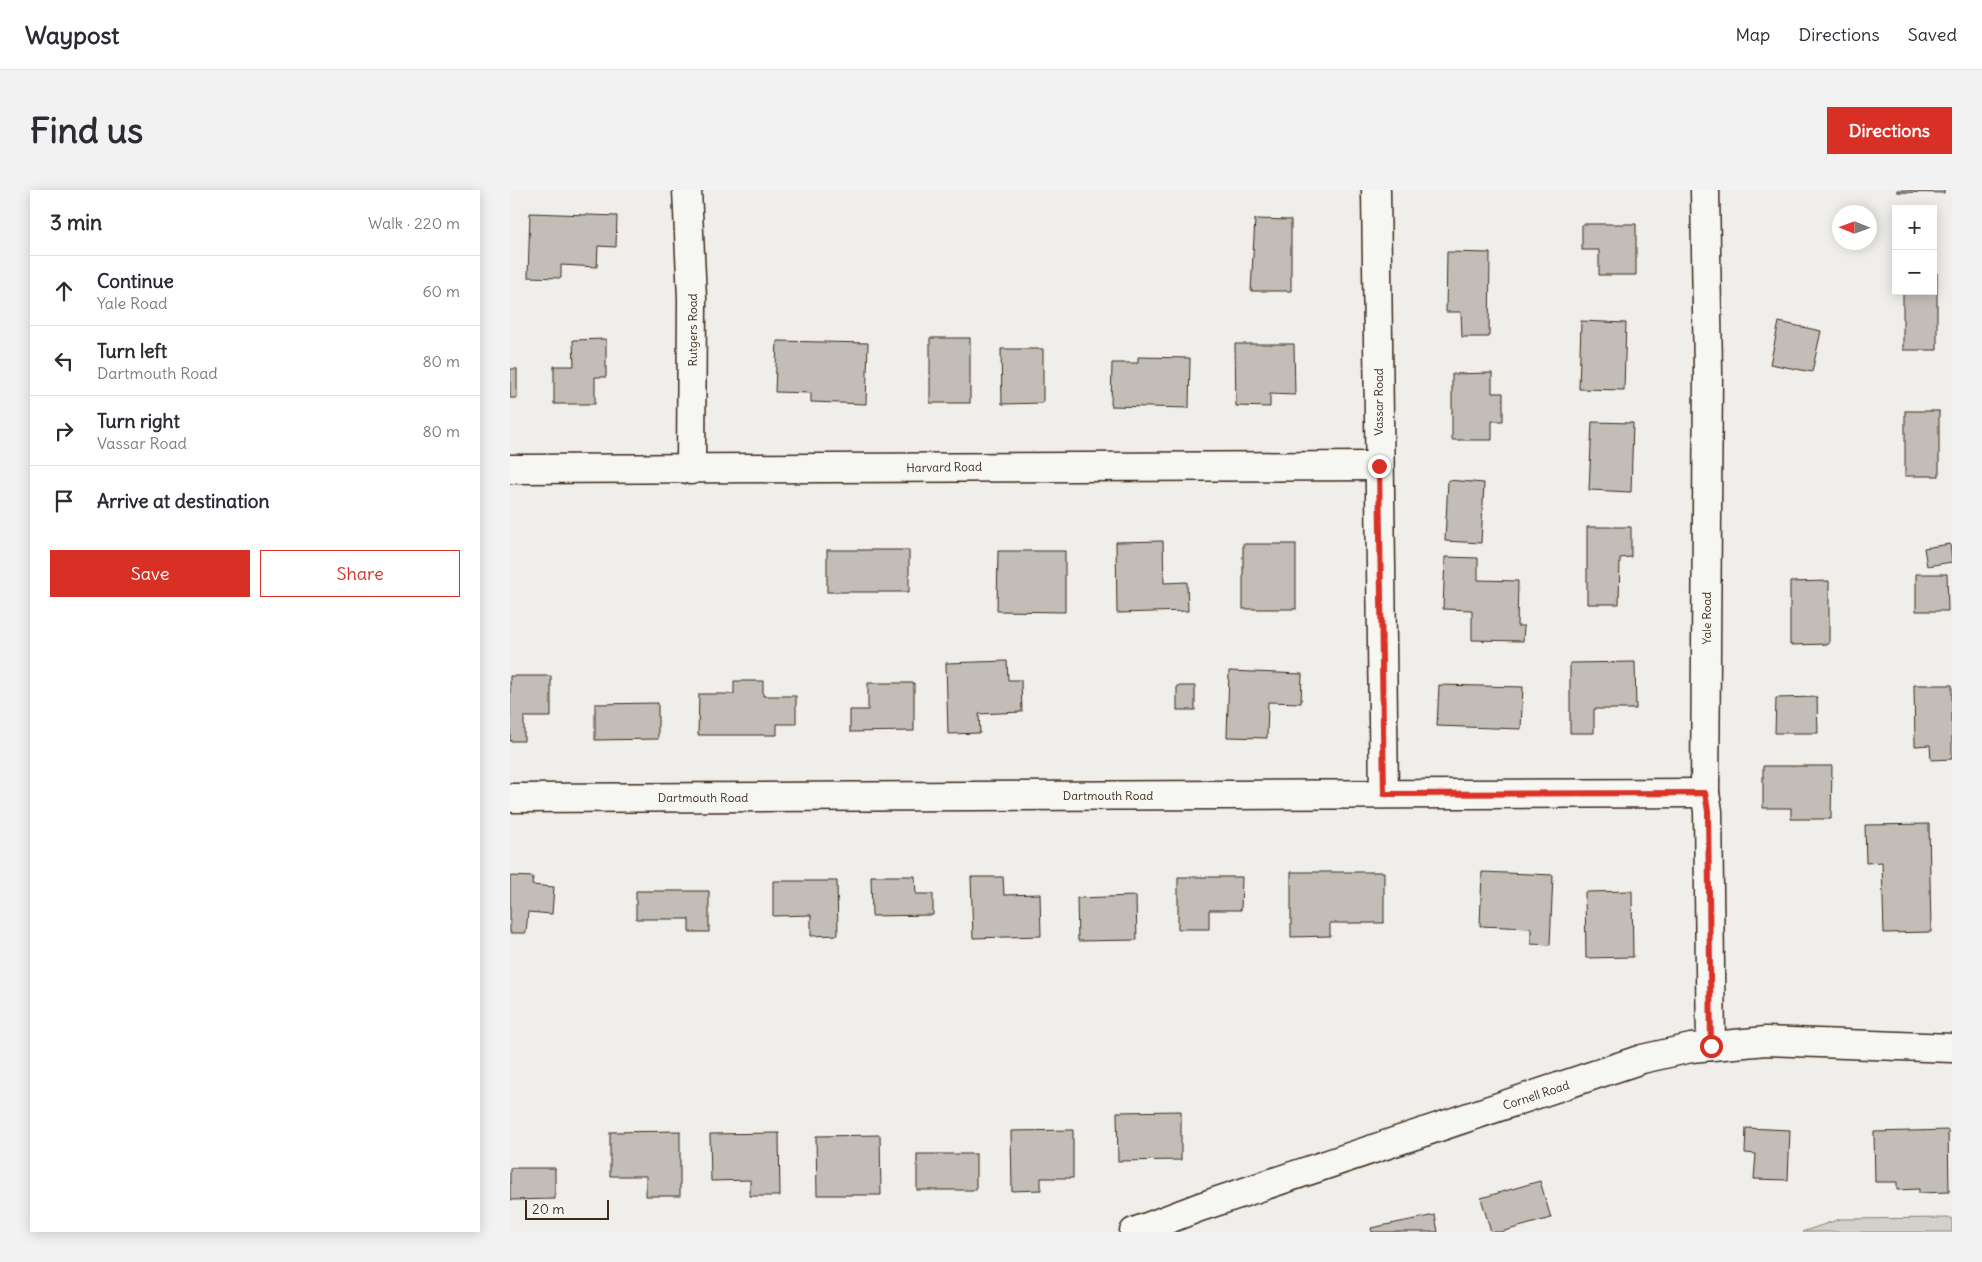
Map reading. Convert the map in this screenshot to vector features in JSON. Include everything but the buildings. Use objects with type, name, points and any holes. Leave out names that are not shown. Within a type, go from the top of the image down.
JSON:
[{"type":"street","name":"Rutgers Road","points":[[687,190],[692,298],[691,470]]},
{"type":"street","name":"Vassar Road","points":[[1376,190],[1384,794]]},
{"type":"street","name":"Yale Road","points":[[1705,190],[1708,372],[1705,793],[1708,811],[1711,1046]]},
{"type":"street","name":"Harvard Road","points":[[510,469],[691,470],[1141,465],[1379,466]]},
{"type":"street","name":"Dartmouth Road","points":[[510,798],[1705,793]]},
{"type":"street","name":"Cornell Road","points":[[1134,1232],[1200,1207],[1642,1059],[1711,1046],[1766,1041],[1952,1048]]},
{"type":"shaded area","points":[[1952,1218],[1952,1232],[1802,1232],[1840,1219]]},
{"type":"route","points":[[1379,466],[1384,794],[1705,793],[1708,811],[1711,1046]]}]
